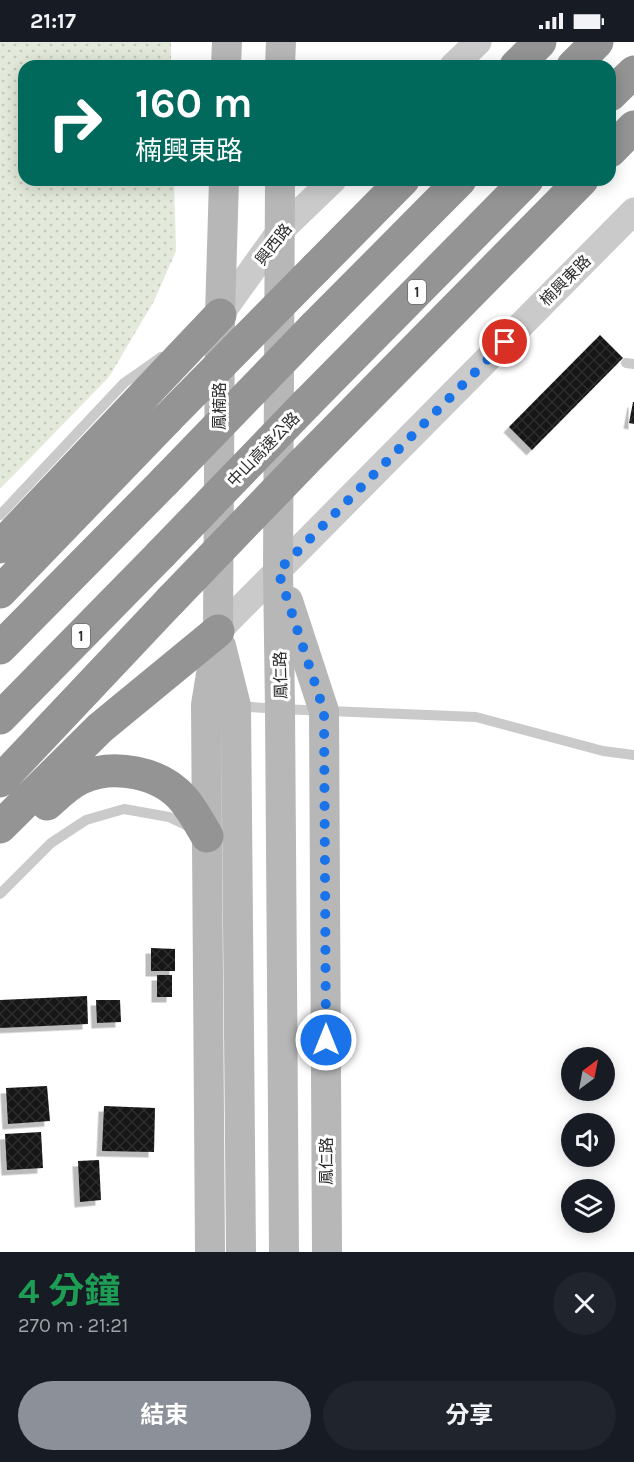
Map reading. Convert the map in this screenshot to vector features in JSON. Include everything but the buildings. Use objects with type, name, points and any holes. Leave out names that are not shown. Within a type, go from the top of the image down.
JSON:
[{"type":"highway","points":[[522,60],[540,42]]},
{"type":"highway","points":[[579,60],[597,42]]},
{"type":"highway","points":[[616,89],[634,72]]},
{"type":"highway","points":[[616,145],[634,127]]},
{"type":"highway","points":[[0,592],[167,418],[397,186]]},
{"type":"highway","points":[[0,648],[454,186]]},
{"type":"highway","name":"中山高速公路","points":[[0,718],[521,186]]},
{"type":"highway","points":[[0,782],[303,462],[576,186]]},
{"type":"highway","points":[[0,547],[220,315]]},
{"type":"highway","points":[[0,827],[100,728],[218,632]]},
{"type":"highway","points":[[0,844],[62,790],[80,778],[113,771],[134,772],[169,786],[184,800],[207,836]]},
{"type":"main road","points":[[226,60],[227,42]]},
{"type":"main road","points":[[280,60],[281,42]]},
{"type":"main road","name":"鳳楠路","points":[[218,632],[220,315],[224,186]]},
{"type":"main road","points":[[278,571],[280,186]]},
{"type":"main road","name":"鳳仁路","points":[[278,571],[284,1252]]},
{"type":"main road","name":"鳳仁路","points":[[278,571],[324,711],[327,1252]]},
{"type":"main road","points":[[218,632],[241,1252]]},
{"type":"main road","points":[[210,1252],[207,836],[221,705]]},
{"type":"street","points":[[459,60],[478,42]]},
{"type":"street","name":"興西路","points":[[220,315],[280,231],[327,186]]},
{"type":"street","name":"楠興東路","points":[[218,632],[634,211]]},
{"type":"lane","points":[[0,515],[124,383],[220,315]]},
{"type":"lane","points":[[221,705],[476,717],[603,751],[634,754]]},
{"type":"lane","points":[[0,894],[51,843],[86,820],[123,809],[169,817],[207,836]]},
{"type":"green space","points":[[0,42],[171,42],[171,60],[18,60],[18,186],[174,186],[176,251],[154,301],[109,377],[0,489]]},
{"type":"route","points":[[326,1040],[324,711],[278,571],[505,342]]}]
